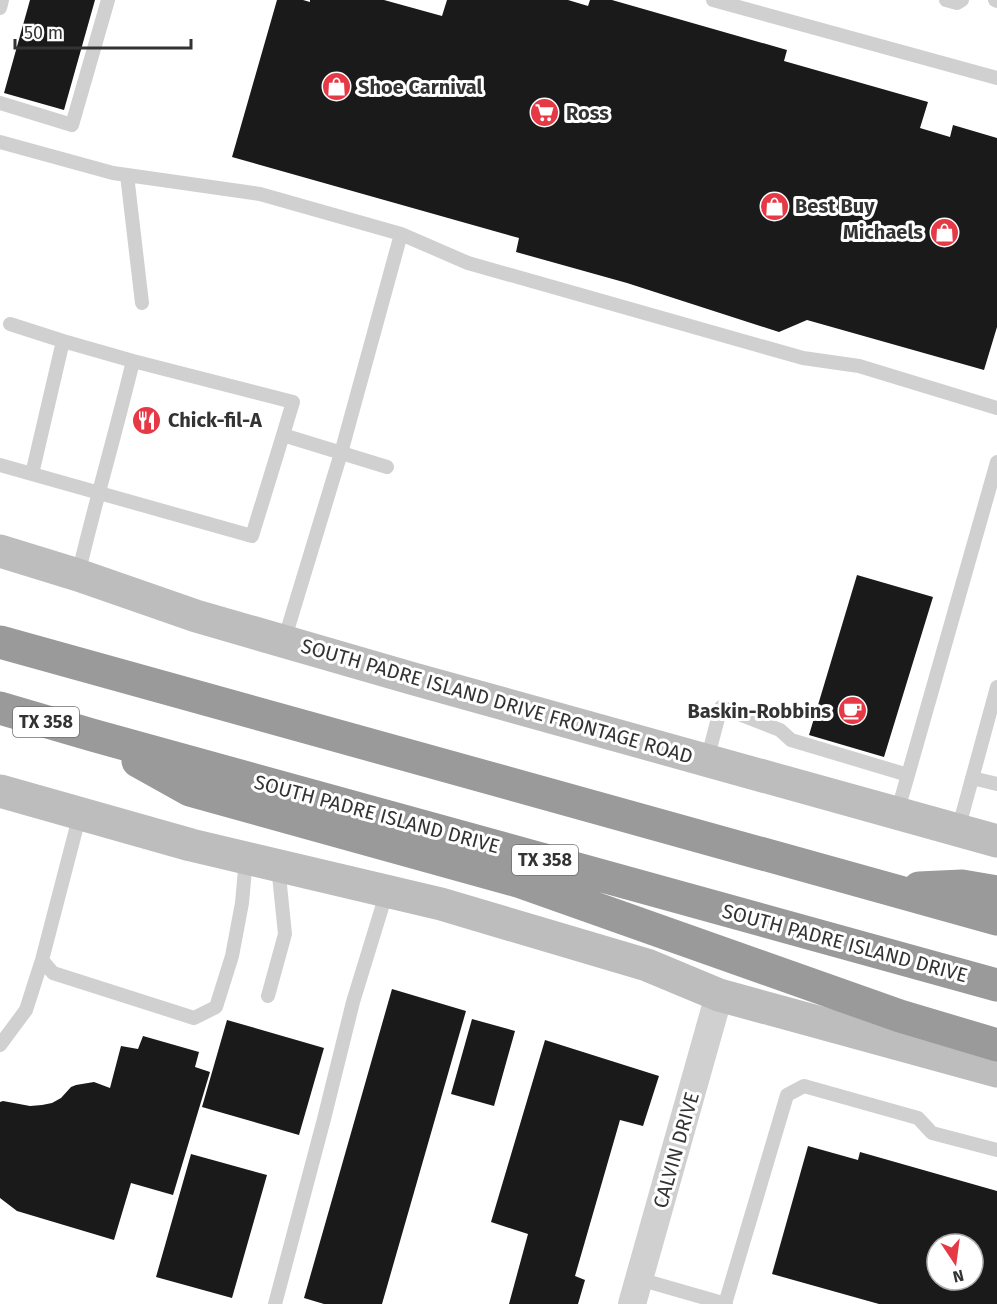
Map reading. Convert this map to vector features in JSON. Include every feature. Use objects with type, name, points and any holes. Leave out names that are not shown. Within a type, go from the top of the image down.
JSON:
[{"type":"highway","points":[[0,642],[997,920]]},
{"type":"highway","name":"SOUTH PADRE ISLAND DRIVE","points":[[0,708],[997,985]]},
{"type":"highway","points":[[92,735],[190,790],[518,881],[900,1016],[997,1045]]},
{"type":"highway","points":[[890,890],[962,886],[997,892]]},
{"type":"main road","name":"SOUTH PADRE ISLAND DRIVE FRONTAGE ROAD","points":[[0,551],[196,615],[414,679],[997,841]]},
{"type":"main road","points":[[0,573],[196,615]]},
{"type":"main road","points":[[0,791],[190,845],[441,904],[647,964],[719,995],[997,1071]]},
{"type":"street","name":"CALVIN DRIVE","points":[[636,1291],[719,995]]},
{"type":"lane","points":[[0,8],[2,0]]},
{"type":"lane","points":[[0,103],[72,125],[108,0]]},
{"type":"lane","points":[[713,0],[997,78]]},
{"type":"lane","points":[[946,0],[957,3],[962,0]]},
{"type":"lane","points":[[0,142],[113,173],[260,194],[401,234],[468,263],[803,358],[859,366],[997,408]]},
{"type":"lane","points":[[127,175],[142,303]]},
{"type":"lane","points":[[284,641],[341,453],[401,234]]},
{"type":"lane","points":[[1,466],[252,536],[293,402],[133,361],[10,324]]},
{"type":"lane","points":[[32,474],[63,341]]},
{"type":"lane","points":[[78,575],[133,361]]},
{"type":"lane","points":[[283,435],[387,466]]},
{"type":"lane","points":[[897,813],[997,462]]},
{"type":"lane","points":[[958,830],[997,687]]},
{"type":"lane","points":[[707,760],[721,707],[780,730],[790,740],[908,775]]},
{"type":"lane","points":[[972,778],[997,784]]},
{"type":"lane","points":[[0,1044],[26,1010],[42,960],[80,814]]},
{"type":"lane","points":[[42,960],[53,973],[194,1017],[216,1007],[232,956],[242,903],[246,858]]},
{"type":"lane","points":[[268,996],[285,934],[278,866]]},
{"type":"lane","points":[[275,1304],[353,1002],[387,891]]},
{"type":"lane","points":[[636,1291],[725,1304],[788,1095],[804,1086],[918,1118],[932,1133],[997,1150]]},
{"type":"building","points":[[30,0],[95,0],[64,110],[4,93]]},
{"type":"building","points":[[277,0],[310,2],[310,0],[384,0],[442,16],[447,0],[568,0],[588,6],[590,0],[612,0],[787,50],[784,61],[928,102],[920,128],[950,137],[953,125],[997,138],[997,327],[984,370],[807,320],[779,332],[627,283],[516,252],[519,238],[232,157]]},
{"type":"building","points":[[857,575],[933,597],[884,757],[809,735]]},
{"type":"building","points":[[392,989],[466,1011],[382,1304],[324,1304],[304,1298]]},
{"type":"building","points":[[472,1019],[515,1031],[494,1106],[451,1094]]},
{"type":"building","points":[[227,1020],[324,1048],[299,1135],[202,1107]]},
{"type":"building","points":[[143,1036],[199,1052],[195,1067],[210,1072],[173,1195],[131,1183],[114,1240],[17,1211],[0,1198],[0,1102],[30,1106],[42,1105],[61,1098],[76,1085],[94,1082],[110,1088],[121,1046],[138,1049]]},
{"type":"building","points":[[545,1040],[659,1076],[643,1126],[620,1120],[575,1276],[585,1280],[578,1304],[509,1304],[528,1234],[491,1222]]},
{"type":"building","points":[[808,1146],[858,1160],[860,1152],[997,1191],[997,1304],[879,1304],[772,1274]]},
{"type":"building","points":[[191,1154],[267,1175],[232,1298],[156,1277]]},
{"type":"place","name":"Shoe Carnival","points":[[337,87]]},
{"type":"place","name":"Ross","points":[[545,113]]},
{"type":"place","name":"Best Buy","points":[[774,206]]},
{"type":"place","name":"Michaels","points":[[944,232]]},
{"type":"place","name":"Chick-fil-A","points":[[147,420]]},
{"type":"place","name":"Baskin-Robbins","points":[[852,711]]}]
